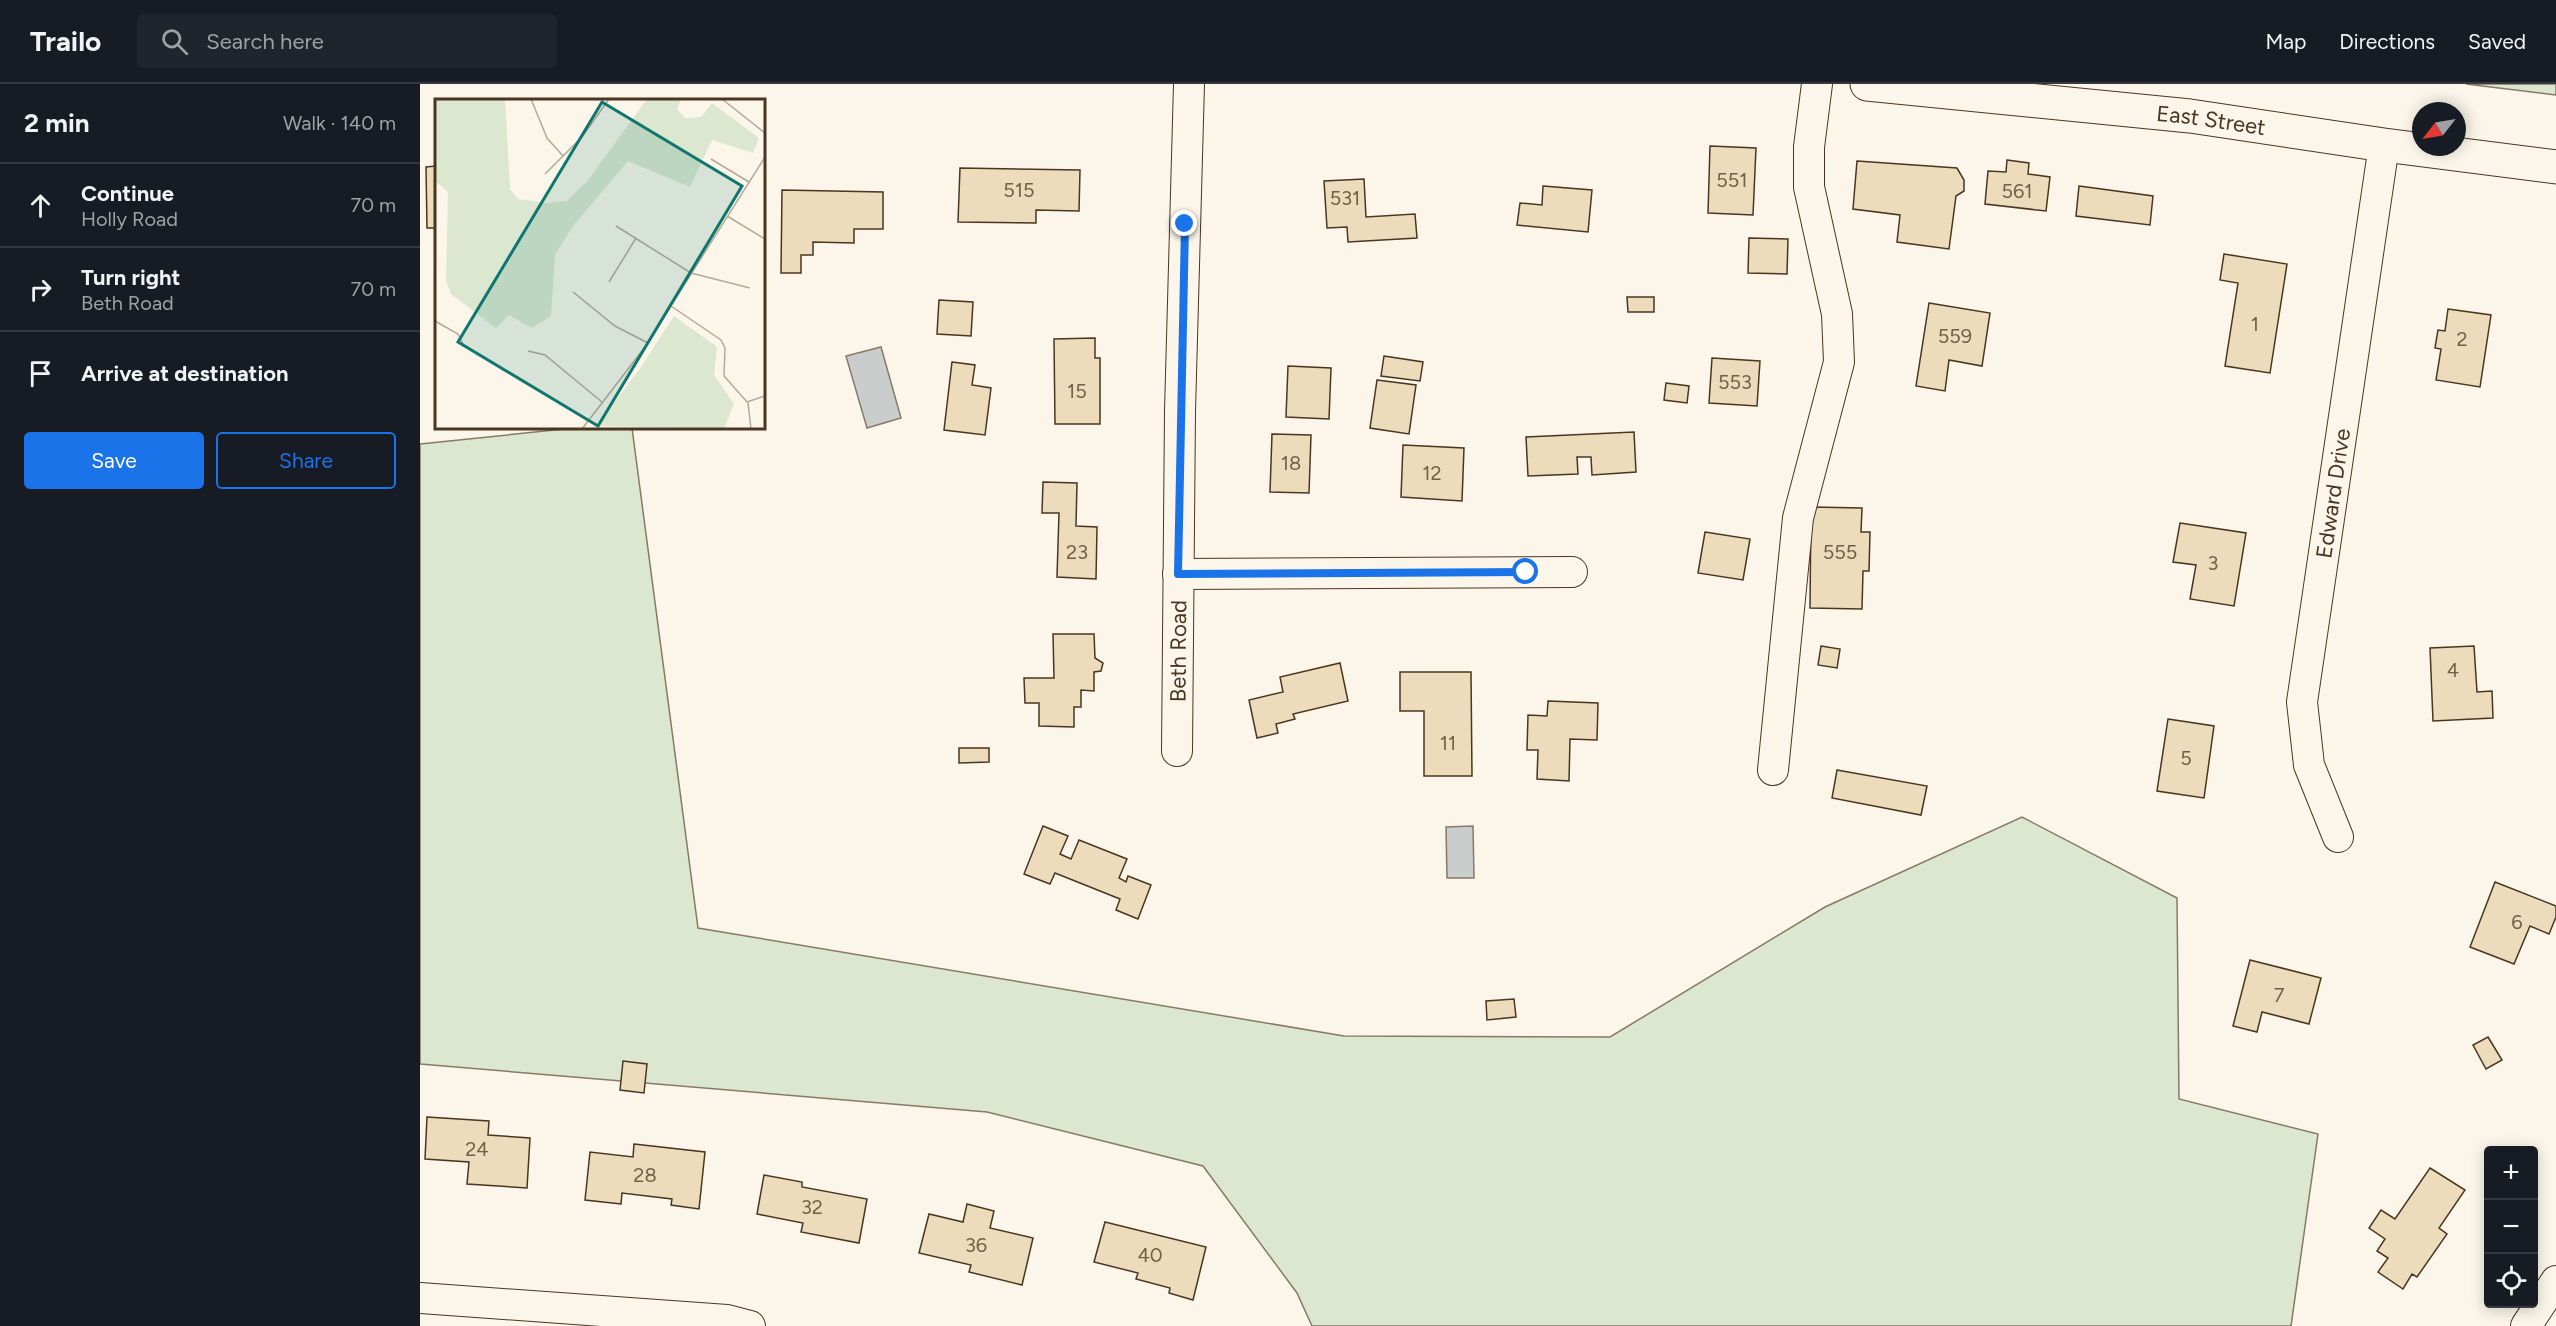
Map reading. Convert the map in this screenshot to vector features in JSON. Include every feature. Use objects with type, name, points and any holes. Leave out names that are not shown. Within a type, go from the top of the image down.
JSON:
[{"type":"street","name":"Beth Road","points":[[1177,750],[1178,574],[1189,84]]},
{"type":"street","points":[[1773,770],[1798,518],[1839,362],[1837,314],[1809,187],[1809,147],[1817,84]]},
{"type":"street","name":"East Street","points":[[1867,84],[2190,116],[2384,145],[2556,167]]},
{"type":"street","name":"Edward Drive","points":[[2338,837],[2309,765],[2302,702],[2384,145]]},
{"type":"street","points":[[1178,574],[1572,572]]},
{"type":"street","points":[[2526,1326],[2556,1281]]},
{"type":"street","points":[[420,1298],[727,1320],[750,1326]]},
{"type":"green space","points":[[2466,84],[2556,84],[2556,95]]},
{"type":"green space","points":[[564,429],[632,429],[698,928],[1344,1036],[1610,1037],[1825,907],[2022,817],[2177,898],[2179,1099],[2318,1134],[2291,1326],[1312,1326],[1297,1293],[1203,1166],[987,1112],[420,1064],[420,444]]},
{"type":"shaded area","points":[[881,347],[901,418],[867,428],[846,356]]},
{"type":"shaded area","points":[[1473,826],[1474,878],[1447,878],[1446,827]]},
{"type":"building","points":[[1710,146],[1756,148],[1753,215],[1708,213]]},
{"type":"building","points":[[2007,160],[2029,163],[2028,174],[2050,177],[2046,211],[1985,204],[1988,171],[2006,172]]},
{"type":"building","points":[[1857,161],[1957,168],[1964,180],[1964,191],[1956,196],[1949,249],[1897,242],[1900,215],[1853,209]]},
{"type":"building","points":[[435,166],[435,228],[427,228],[426,167]]},
{"type":"building","points":[[960,168],[1080,170],[1079,211],[1036,210],[1036,223],[958,222]]},
{"type":"building","points":[[1364,179],[1366,217],[1415,214],[1417,238],[1348,242],[1347,227],[1327,228],[1324,181]]},
{"type":"building","points":[[1543,186],[1592,190],[1588,232],[1517,225],[1520,203],[1542,205]]},
{"type":"building","points":[[2079,186],[2153,196],[2150,225],[2076,216]]},
{"type":"building","points":[[782,190],[883,192],[883,229],[854,229],[854,243],[813,242],[813,255],[801,255],[801,273],[781,273]]},
{"type":"building","points":[[1749,238],[1788,239],[1787,274],[1748,273]]},
{"type":"building","points":[[2224,254],[2287,264],[2270,373],[2225,366],[2238,283],[2220,280]]},
{"type":"building","points":[[1627,297],[1654,297],[1654,312],[1628,312]]},
{"type":"building","points":[[939,300],[973,302],[971,336],[937,334]]},
{"type":"building","points":[[1929,303],[1990,313],[1982,366],[1949,360],[1945,391],[1916,386]]},
{"type":"building","points":[[2448,309],[2491,315],[2480,387],[2436,380],[2441,349],[2435,348],[2438,330],[2445,331]]},
{"type":"building","points":[[1095,338],[1095,358],[1100,358],[1100,424],[1055,424],[1054,339]]},
{"type":"building","points":[[1384,356],[1423,362],[1420,381],[1381,376]]},
{"type":"building","points":[[1712,358],[1760,361],[1757,406],[1709,403]]},
{"type":"building","points":[[952,362],[975,365],[972,385],[991,388],[985,435],[944,430]]},
{"type":"building","points":[[1288,366],[1331,368],[1329,419],[1286,417]]},
{"type":"building","points":[[1377,380],[1416,385],[1409,434],[1370,428]]},
{"type":"building","points":[[1666,383],[1689,386],[1687,403],[1664,400]]},
{"type":"building","points":[[1634,432],[1636,472],[1592,475],[1591,457],[1577,457],[1578,474],[1528,476],[1526,437]]},
{"type":"building","points":[[1272,434],[1311,435],[1309,493],[1270,492]]},
{"type":"building","points":[[1403,445],[1464,448],[1462,501],[1401,497]]},
{"type":"building","points":[[1043,482],[1077,483],[1076,526],[1097,527],[1096,579],[1057,577],[1059,513],[1042,513]]},
{"type":"building","points":[[1811,507],[1862,508],[1861,532],[1870,532],[1869,571],[1863,571],[1862,609],[1810,608]]},
{"type":"building","points":[[2180,523],[2246,533],[2234,606],[2190,599],[2196,565],[2173,562]]},
{"type":"building","points":[[1705,532],[1750,539],[1743,580],[1698,573]]},
{"type":"building","points":[[1053,634],[1094,634],[1095,658],[1103,663],[1101,671],[1094,672],[1094,691],[1081,690],[1081,707],[1074,707],[1074,727],[1039,726],[1039,703],[1025,703],[1024,678],[1054,678]]},
{"type":"building","points":[[1821,646],[1840,649],[1837,668],[1818,665]]},
{"type":"building","points":[[2474,646],[2477,692],[2492,691],[2493,718],[2433,721],[2430,648]]},
{"type":"building","points":[[1340,663],[1348,701],[1293,714],[1295,719],[1276,724],[1278,733],[1257,738],[1249,700],[1283,692],[1280,677]]},
{"type":"building","points":[[1400,672],[1471,672],[1472,776],[1424,776],[1424,711],[1400,711]]},
{"type":"building","points":[[1548,701],[1598,703],[1597,740],[1570,739],[1569,781],[1537,779],[1538,750],[1527,750],[1528,715],[1547,716]]},
{"type":"building","points":[[2168,719],[2214,726],[2204,798],[2157,791]]},
{"type":"building","points":[[959,748],[989,748],[989,762],[959,763]]},
{"type":"building","points":[[1837,770],[1927,786],[1921,815],[1832,798]]},
{"type":"building","points":[[1043,826],[1068,836],[1060,854],[1071,859],[1079,840],[1127,859],[1119,878],[1126,882],[1128,876],[1151,885],[1138,919],[1116,910],[1120,899],[1055,873],[1050,884],[1024,874]]},
{"type":"building","points":[[2495,882],[2556,906],[2556,917],[2549,934],[2530,926],[2514,964],[2470,947]]},
{"type":"building","points":[[2250,960],[2321,978],[2309,1024],[2262,1012],[2257,1032],[2233,1026]]},
{"type":"building","points":[[1514,999],[1516,1017],[1487,1020],[1486,1001]]},
{"type":"building","points":[[2488,1037],[2502,1060],[2486,1069],[2473,1045]]},
{"type":"building","points":[[623,1061],[647,1064],[644,1093],[620,1090]]},
{"type":"building","points":[[427,1117],[489,1121],[488,1135],[530,1138],[527,1188],[467,1184],[469,1162],[425,1159]]},
{"type":"building","points":[[634,1144],[705,1152],[699,1209],[671,1205],[672,1199],[622,1193],[621,1204],[585,1200],[590,1152],[633,1157]]},
{"type":"building","points":[[2430,1168],[2465,1190],[2439,1228],[2447,1234],[2417,1277],[2412,1274],[2403,1289],[2378,1272],[2388,1258],[2377,1251],[2385,1239],[2369,1228],[2381,1210],[2395,1219]]},
{"type":"building","points":[[764,1175],[802,1182],[802,1187],[867,1199],[859,1243],[801,1232],[803,1223],[757,1214]]},
{"type":"building","points":[[967,1204],[994,1211],[990,1228],[1033,1238],[1022,1285],[969,1272],[971,1265],[919,1253],[929,1214],[963,1222]]},
{"type":"building","points":[[1105,1222],[1206,1247],[1193,1300],[1169,1293],[1170,1288],[1136,1279],[1138,1273],[1094,1262]]},
{"type":"route","points":[[1185,224],[1178,574],[1526,572]]}]
